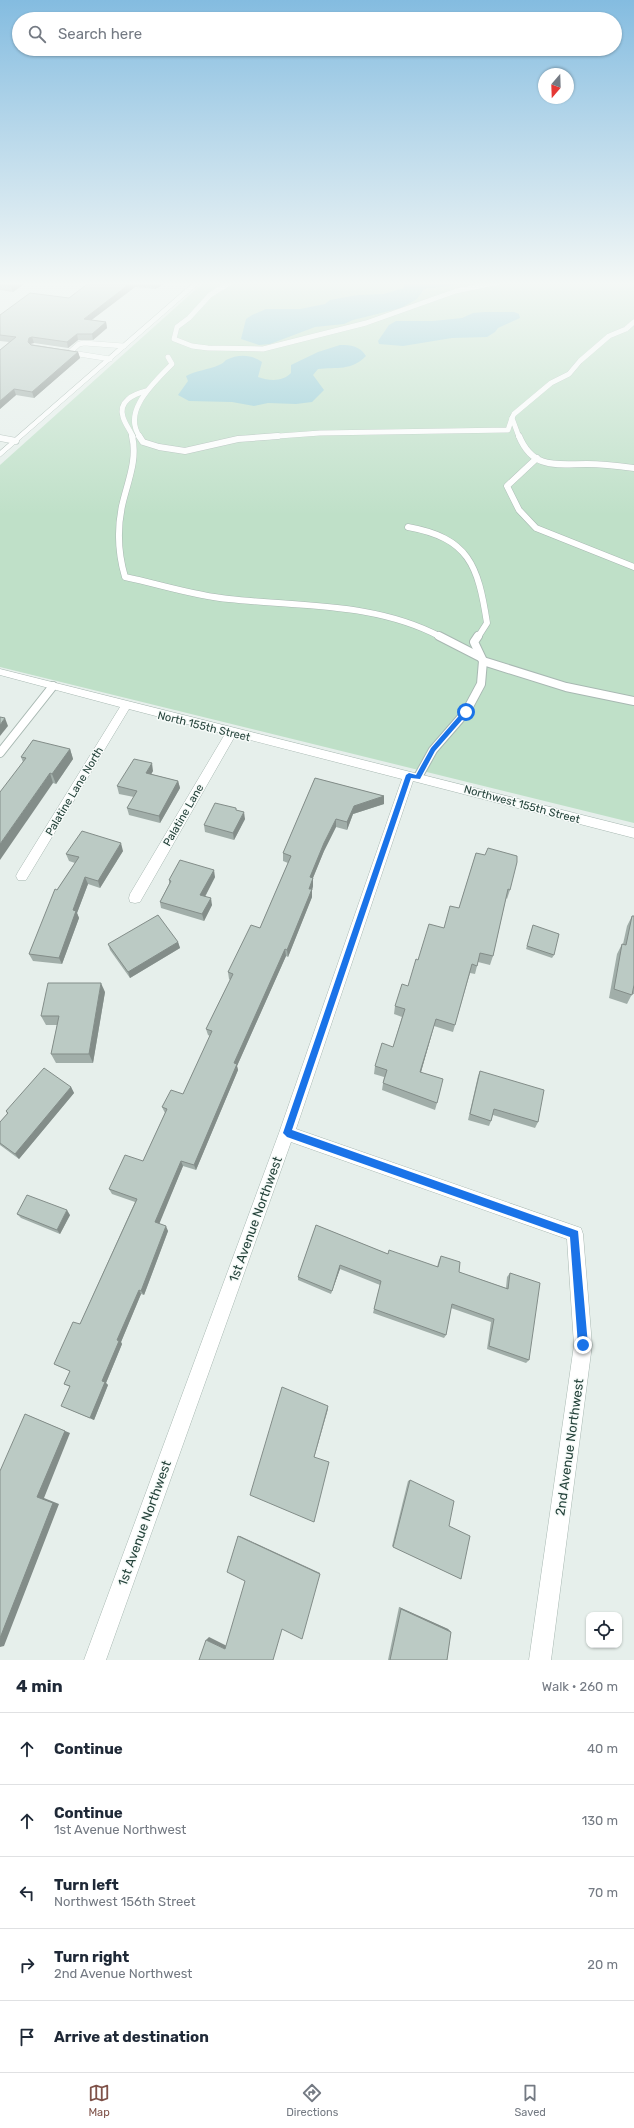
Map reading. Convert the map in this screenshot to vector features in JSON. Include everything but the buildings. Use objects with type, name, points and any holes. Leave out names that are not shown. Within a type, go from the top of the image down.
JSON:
[{"type":"street","points":[[0,455],[109,359]]},
{"type":"street","name":"North 155th Street","points":[[0,672],[231,733],[414,776]]},
{"type":"street","name":"Palatine Lane North","points":[[22,876],[126,706]]},
{"type":"street","name":"Palatine Lane","points":[[135,898],[231,733]]},
{"type":"street","name":"Northwest 155th Street","points":[[414,776],[634,833]]},
{"type":"street","name":"1st Avenue Northwest","points":[[95,1660],[287,1133],[414,776]]},
{"type":"street","name":"2nd Avenue Northwest","points":[[287,1133],[574,1234],[583,1345],[540,1660]]},
{"type":"lane","points":[[169,359],[172,364],[146,391],[133,421],[134,429],[143,442],[159,448],[185,451],[238,439],[320,433],[508,430],[514,414],[551,383],[569,374],[581,359]]},
{"type":"lane","points":[[146,391],[133,394],[126,402],[122,411],[125,422],[131,431],[134,446],[134,465],[119,517],[121,566],[124,577],[228,600],[335,606],[384,615],[434,633],[482,659],[566,687],[634,701]]},
{"type":"lane","points":[[512,418],[525,447],[533,457],[548,462],[566,464],[592,464],[634,468]]},
{"type":"lane","points":[[0,438],[16,441]]},
{"type":"lane","points":[[537,458],[507,486],[519,510],[536,528],[634,567]]},
{"type":"lane","points":[[408,527],[435,532],[456,544],[463,552],[479,582],[487,623],[474,642],[482,659],[481,684],[466,712],[433,750],[414,776]]},
{"type":"lane","points":[[0,753],[53,686]]},
{"type":"green space","points":[[118,359],[634,359],[634,823],[0,667],[0,465]]},
{"type":"water","points":[[227,359],[259,359],[262,362],[258,377],[276,380],[284,378],[291,373],[291,365],[302,359],[363,359],[349,366],[318,369],[313,375],[324,390],[312,402],[296,404],[268,403],[254,406],[232,402],[189,401],[178,395],[188,381],[186,376],[194,372],[220,365]]},
{"type":"route","points":[[466,712],[433,750],[418,777],[409,775],[287,1133],[574,1234],[583,1345]]}]
